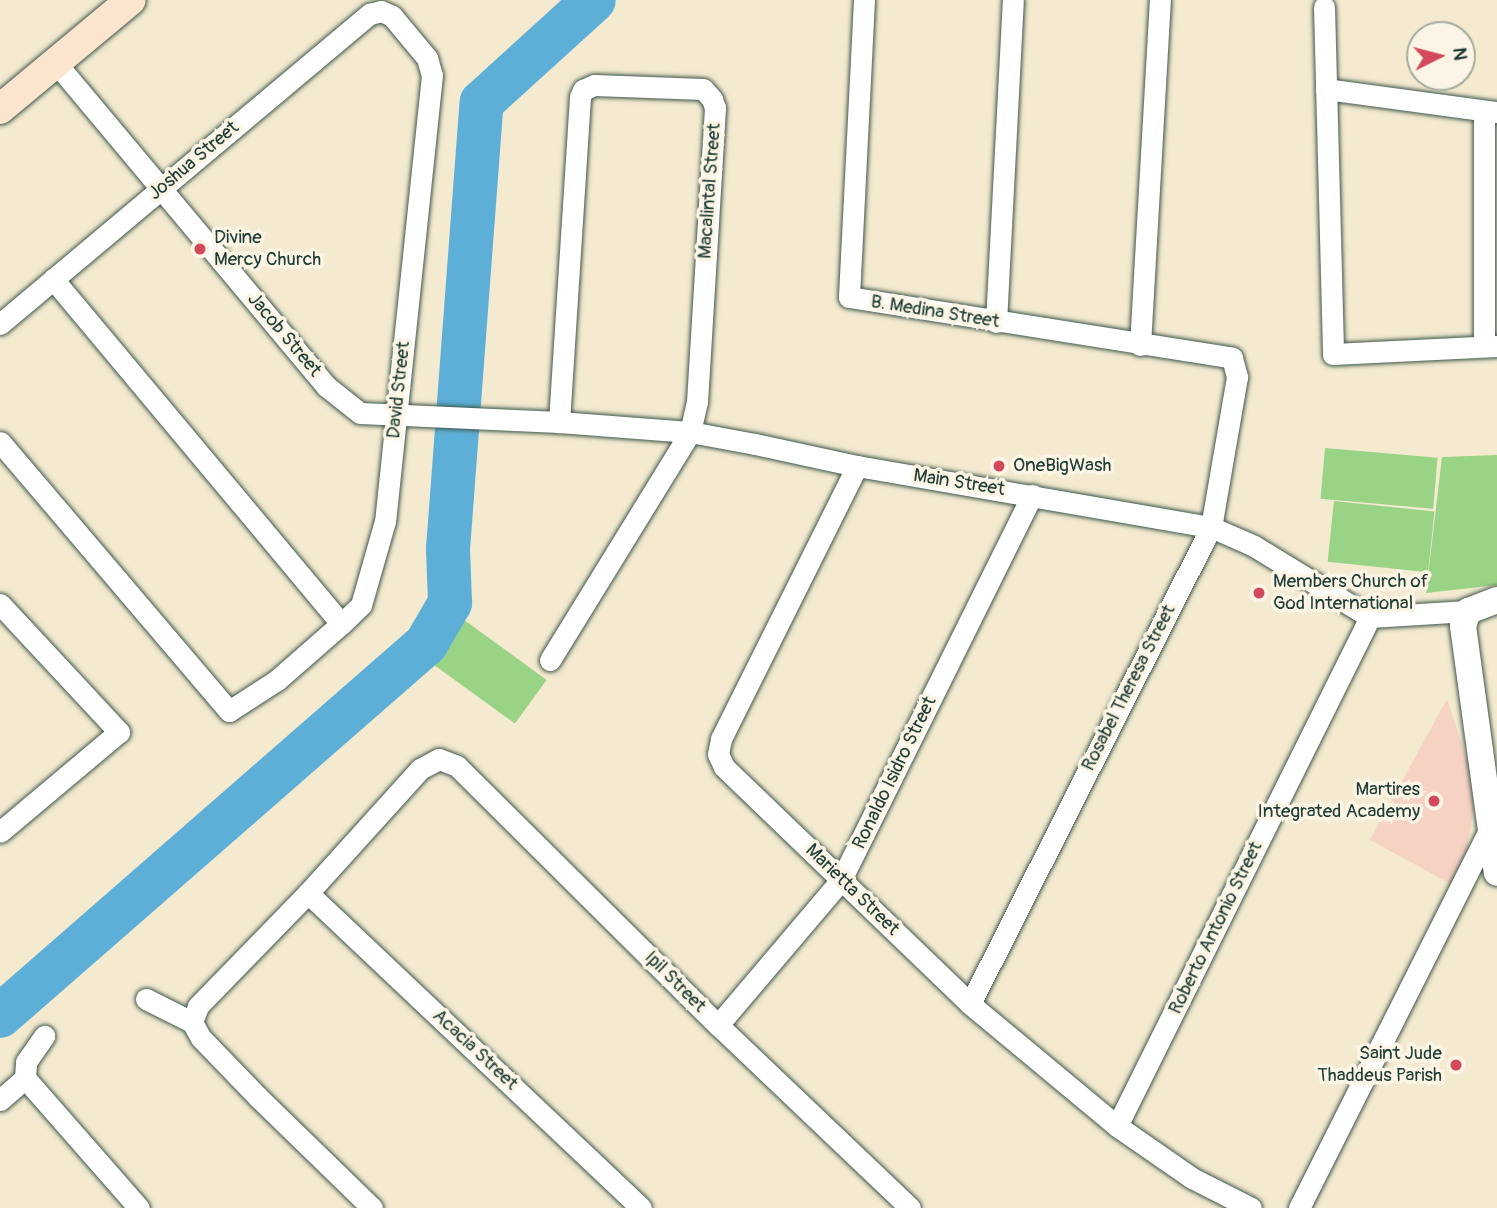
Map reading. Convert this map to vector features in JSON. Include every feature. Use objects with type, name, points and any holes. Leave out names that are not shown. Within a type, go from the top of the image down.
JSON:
[{"type":"main road","points":[[0,110],[131,0]]},
{"type":"street","name":"B. Medina Street","points":[[864,0],[849,297],[1232,358]]},
{"type":"street","points":[[996,322],[1013,0]]},
{"type":"street","points":[[1140,345],[1160,0]]},
{"type":"street","points":[[1324,7],[1326,89],[1333,354],[1490,346],[1490,111],[1326,89]]},
{"type":"street","name":"Joshua Street","points":[[0,324],[370,14],[381,11],[392,16]]},
{"type":"street","name":"David Street","points":[[0,442],[229,711],[277,680],[361,605],[385,522],[432,75],[427,58],[392,16]]},
{"type":"street","name":"Jacob Street","points":[[56,63],[326,386],[360,413],[396,416]]},
{"type":"street","name":"Macalintal Street","points":[[559,422],[578,104],[583,90],[594,85],[695,88],[703,89],[712,99],[715,108],[697,402],[690,432]]},
{"type":"street","points":[[53,279],[341,624]]},
{"type":"street","name":"Rosabel Theresa Street","points":[[970,1004],[1211,527],[1237,377],[1232,358]]},
{"type":"street","name":"Main Street","points":[[396,416],[452,415],[690,432],[857,466],[1211,527],[1254,546],[1370,617]]},
{"type":"street","points":[[550,660],[690,432]]},
{"type":"street","name":"Marietta Street","points":[[857,466],[721,739],[718,754],[724,766],[970,1004],[1117,1126],[1192,1178],[1251,1208]]},
{"type":"street","name":"Ronaldo Isidro Street","points":[[718,1025],[841,880],[1032,495]]},
{"type":"street","points":[[1370,617],[1468,611],[1497,600]]},
{"type":"street","points":[[0,604],[119,732],[0,832]]},
{"type":"street","points":[[1468,611],[1463,626],[1464,645],[1493,829],[1497,873]]},
{"type":"street","name":"Roberto Antonio Street","points":[[1117,1126],[1370,617]]},
{"type":"street","name":"Ipil Street","points":[[308,893],[420,769],[439,759],[457,766],[718,1025],[910,1208]]},
{"type":"street","points":[[1299,1208],[1493,829]]},
{"type":"street","points":[[192,1022],[198,1006],[308,893]]},
{"type":"street","name":"Acacia Street","points":[[308,893],[641,1208]]},
{"type":"street","points":[[146,999],[192,1022],[201,1038],[258,1097],[372,1208]]},
{"type":"street","points":[[44,1036],[26,1062],[25,1078],[139,1208]]},
{"type":"street","points":[[0,1100],[25,1078]]},
{"type":"shaded area","name":"Martires Integrated Academy","points":[[1447,699],[1477,791],[1466,853],[1451,884],[1370,840]]},
{"type":"green space","points":[[1325,448],[1438,458],[1433,509],[1321,499]]},
{"type":"green space","points":[[1497,455],[1497,585],[1426,593],[1442,457]]},
{"type":"green space","points":[[1334,501],[1434,512],[1428,572],[1328,562]]},
{"type":"green space","points":[[460,617],[547,680],[515,724],[428,661]]},
{"type":"waterway","points":[[0,1016],[426,644],[450,603],[448,549],[482,102],[594,0]]},
{"type":"place","name":"Divine Mercy Church","points":[[200,249]]},
{"type":"place","name":"OneBigWash","points":[[999,466]]},
{"type":"place","name":"Members Church of God International","points":[[1259,593]]},
{"type":"place","name":"Martires Integrated Academy","points":[[1434,801]]},
{"type":"place","name":"Saint Jude Thaddeus Parish","points":[[1456,1065]]}]
